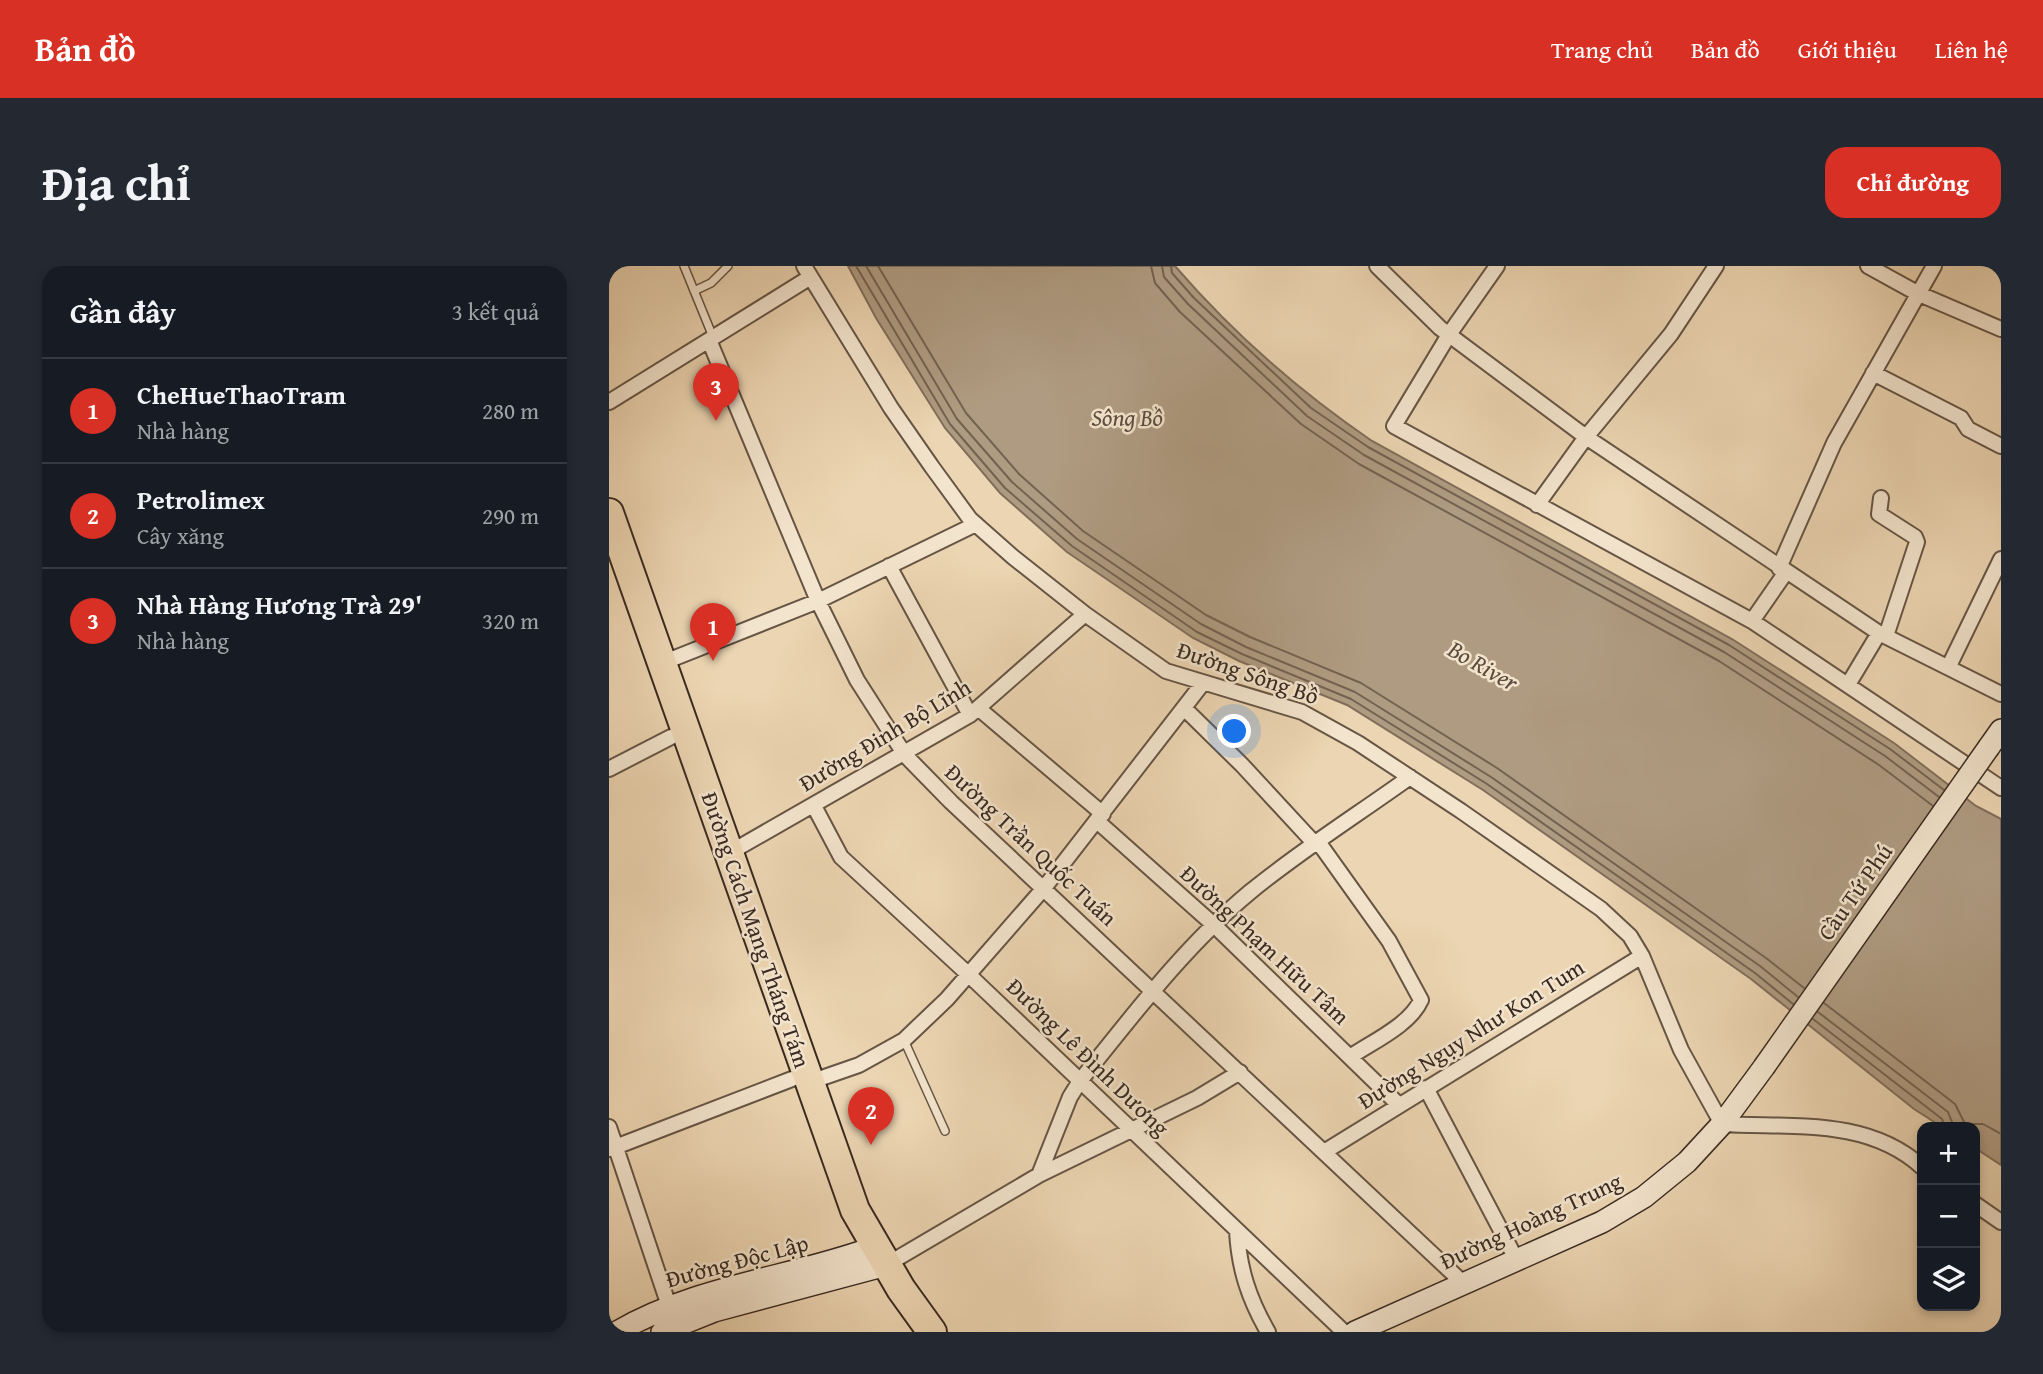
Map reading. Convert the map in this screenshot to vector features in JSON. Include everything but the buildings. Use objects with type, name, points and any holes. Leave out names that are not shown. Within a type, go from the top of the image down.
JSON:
[{"type":"highway","name":"Đường Cách Mạng Tháng Tám","points":[[609,513],[729,853],[801,1081],[830,1194],[871,1259],[910,1332]]},
{"type":"highway","name":"Đường Cách Mạng Tháng Tám","points":[[609,562],[671,737],[801,1081]]},
{"type":"highway","name":"Đường Cách Mạng Tháng Tám","points":[[871,1259],[933,1332]]},
{"type":"main road","name":"Cầu Tứ Phú","points":[[1764,1067],[1995,739]]},
{"type":"main road","name":"Đường Hoàng Trung","points":[[1355,1332],[1462,1282],[1602,1222],[1644,1197],[1687,1162],[1721,1124],[1764,1067]]},
{"type":"main road","name":"Đường Độc Lập","points":[[617,1332],[669,1321],[871,1259]]},
{"type":"street","points":[[1377,266],[1450,333],[1587,437],[1782,570],[1882,634],[2001,694]]},
{"type":"street","points":[[1497,266],[1450,333],[1394,426],[1752,621],[2001,788]]},
{"type":"street","points":[[1537,505],[1587,437],[1671,334],[1716,266]]},
{"type":"street","points":[[1868,266],[1917,293],[2001,329]]},
{"type":"street","points":[[1752,621],[1782,570],[1834,443],[1934,266]]},
{"type":"street","points":[[609,401],[711,339],[806,272]]},
{"type":"street","name":"Đường Sông Bồ","points":[[806,272],[842,323],[891,408],[976,524],[1085,614],[1165,671],[1302,712],[1410,777],[1601,909],[1630,936],[1642,956],[1681,1050],[1721,1124]]},
{"type":"street","name":"Đường Trần Quốc Tuấn","points":[[711,339],[818,601],[857,680],[905,755],[1462,1282]]},
{"type":"street","points":[[1873,373],[1961,418],[1968,429],[2001,446]]},
{"type":"street","points":[[1849,684],[1882,634],[1917,542],[1915,537],[1879,514],[1881,499]]},
{"type":"street","points":[[662,663],[818,601],[976,524]]},
{"type":"street","points":[[1949,666],[2001,559]]},
{"type":"street","points":[[889,566],[974,712]]},
{"type":"street","name":"Đường Đinh Bộ Lĩnh","points":[[729,853],[905,755],[974,712],[1085,614]]},
{"type":"street","points":[[613,1147],[801,1081],[859,1065],[904,1040],[969,975],[1044,888],[1203,683]]},
{"type":"street","points":[[1184,708],[1317,844],[1389,942],[1421,1000],[1417,1009],[1350,1057]]},
{"type":"street","name":"Đường Phạm Hữu Tâm","points":[[974,712],[1100,818],[1399,1105]]},
{"type":"street","points":[[609,769],[671,737]]},
{"type":"street","points":[[1039,1175],[1070,1097],[1153,991],[1251,892],[1410,777]]},
{"type":"street","name":"Đường Lê Đình Dương","points":[[814,806],[841,857],[1344,1332]]},
{"type":"street","name":"Đường Ngụy Như Kon Tum","points":[[1324,1152],[1642,956]]},
{"type":"street","points":[[871,1259],[1132,1131],[1197,1098],[1240,1072]]},
{"type":"street","points":[[1426,1088],[1516,1259]]},
{"type":"street","points":[[1721,1124],[1850,1129],[1907,1153],[1917,1162]]},
{"type":"street","points":[[609,1127],[669,1321]]},
{"type":"street","points":[[1980,1207],[2001,1222]]},
{"type":"street","points":[[1237,1231],[1239,1262],[1252,1304],[1268,1332]]},
{"type":"lane","points":[[684,266],[711,339]]},
{"type":"lane","points":[[694,291],[711,283],[728,266]]},
{"type":"lane","points":[[904,1040],[945,1131]]},
{"type":"water","name":"Sông Bồ","points":[[848,266],[1175,266],[1268,360],[1372,441],[1732,639],[1894,743],[1976,806],[2001,819],[2001,1165],[1980,1151],[1980,1122],[1934,1122],[1914,1109],[1751,979],[1483,790],[1347,705],[1239,661],[1193,638],[1067,552],[1000,493],[945,428],[876,318]]},
{"type":"place","name":"Nhà Hàng Hương Trà 29'","points":[[716,421]]},
{"type":"place","name":"CheHueThaoTram","points":[[713,661]]},
{"type":"place","name":"Petrolimex","points":[[871,1145]]},
{"type":"water label","name":"Bo River","points":[[1483,666]]}]
